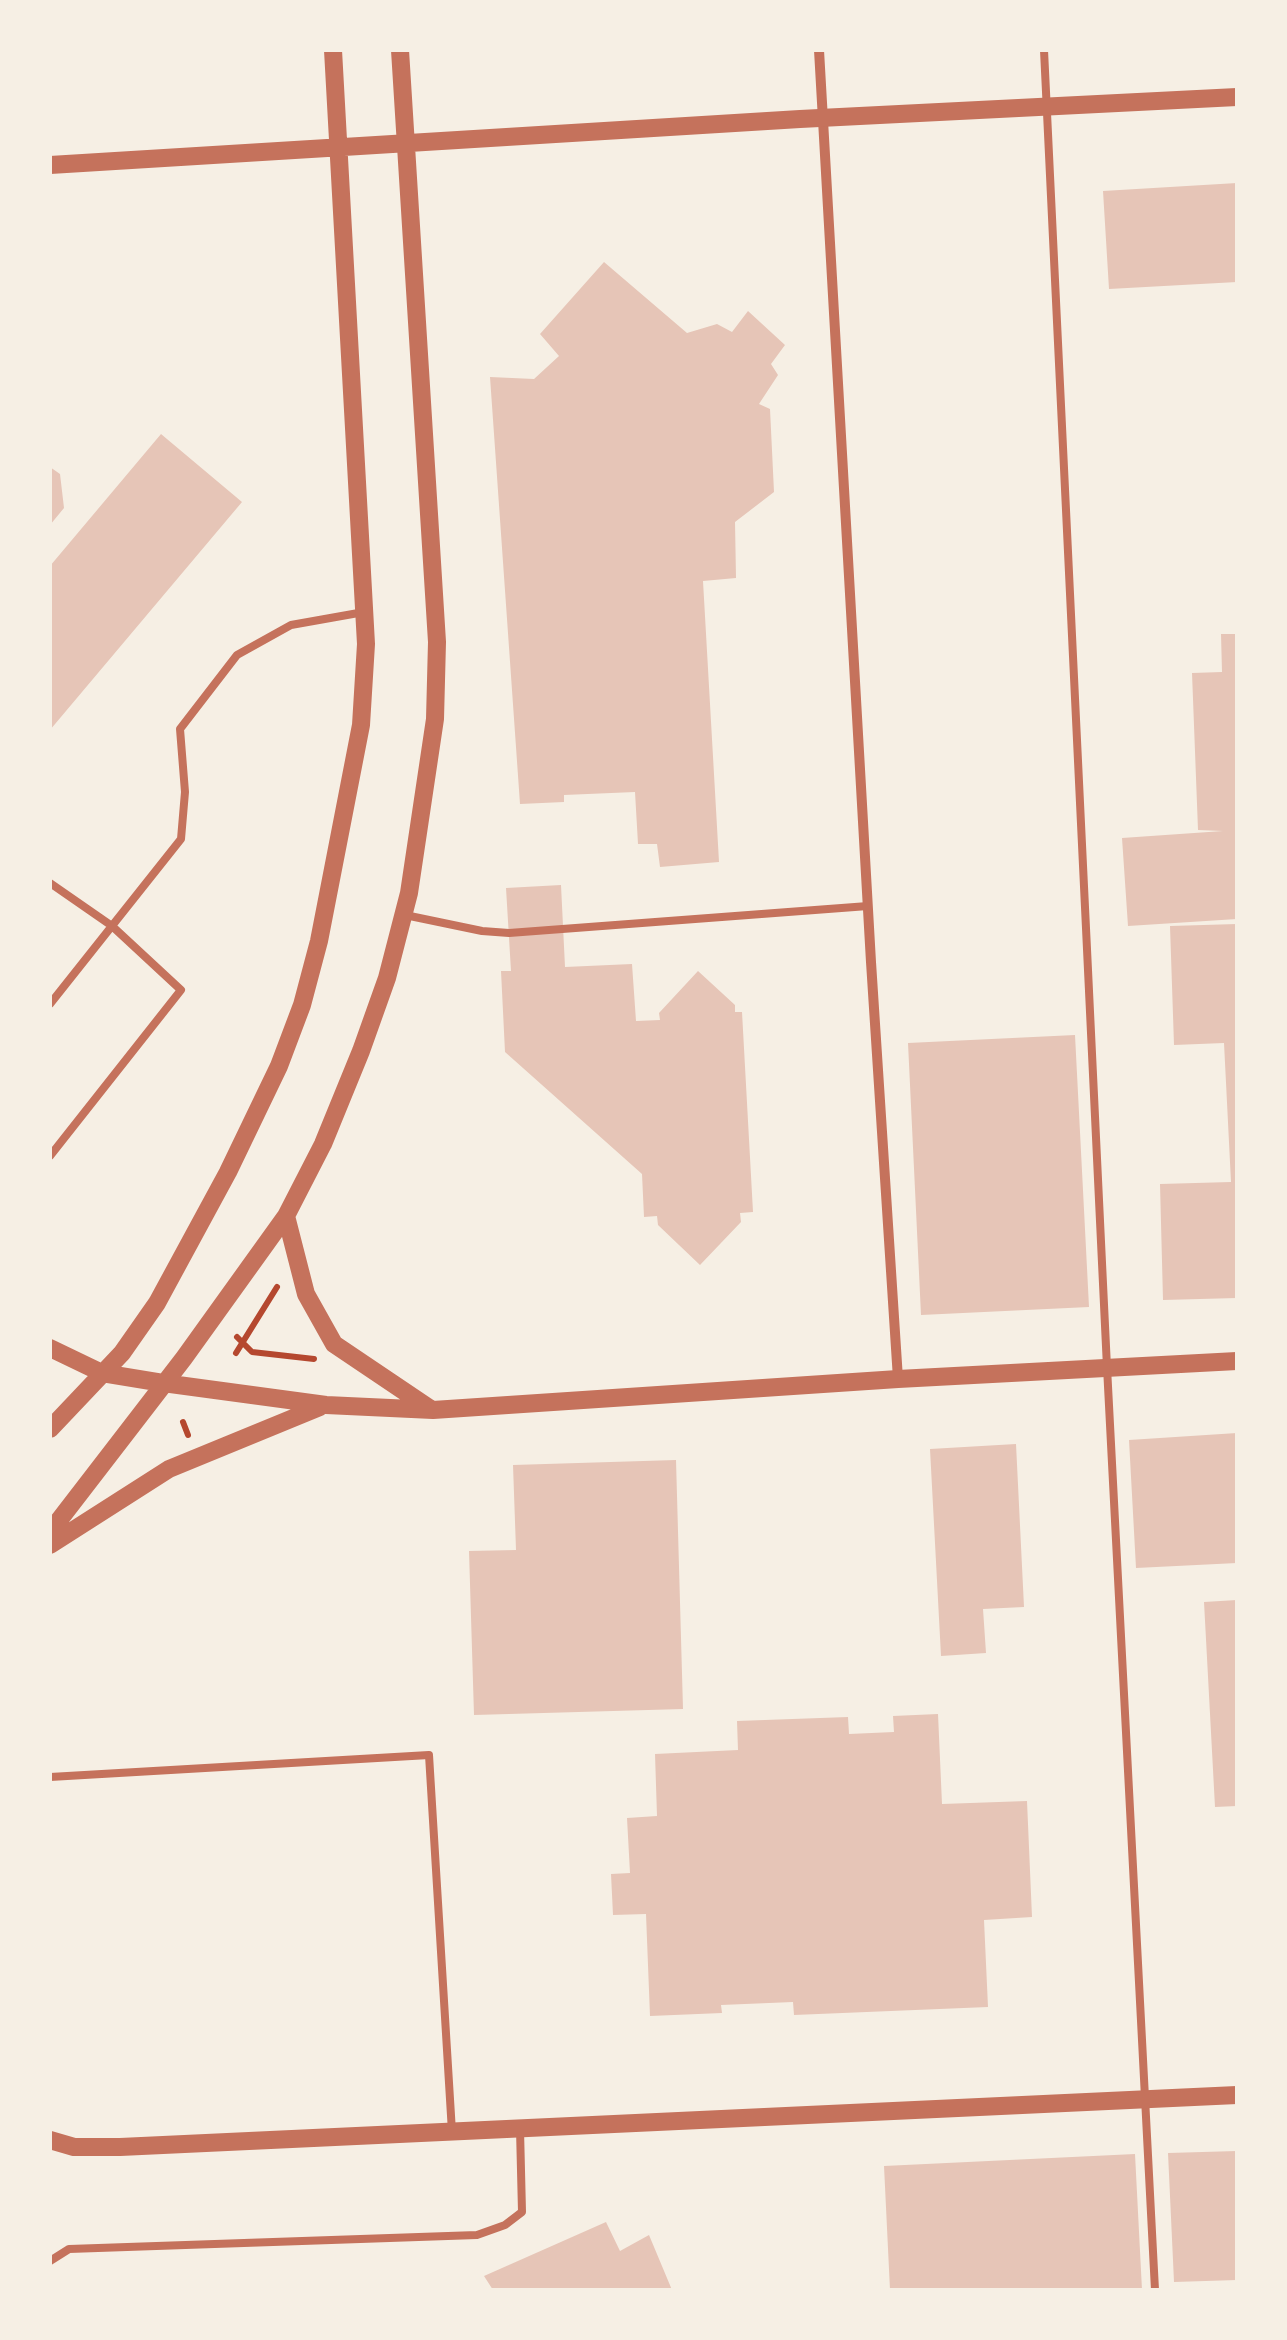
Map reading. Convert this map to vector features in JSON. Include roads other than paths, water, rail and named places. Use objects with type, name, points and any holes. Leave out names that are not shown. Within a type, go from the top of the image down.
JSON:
[{"type":"street","points":[[50,1430],[122,1352],[157,1304],[255,1120],[302,1005],[319,941],[361,726],[366,644],[332,50]]},
{"type":"street","points":[[50,1532],[184,1358],[286,1216],[323,1144],[361,1051],[387,978],[408,893],[434,719],[437,642],[400,50]]},
{"type":"street","points":[[819,50],[898,1380]]},
{"type":"street","points":[[50,165],[1237,97]]},
{"type":"street","points":[[286,1216],[306,1294],[334,1344],[432,1410]]},
{"type":"street","points":[[50,1348],[102,1373],[163,1383],[326,1405],[432,1410],[1237,1360]]},
{"type":"street","points":[[50,1545],[169,1470],[326,1405]]},
{"type":"street","points":[[50,2140],[74,2147],[120,2148],[1237,2096]]},
{"type":"lane","points":[[1044,50],[1106,1367],[1156,2290]]},
{"type":"lane","points":[[50,1004],[181,839],[185,792],[180,729],[237,655],[291,624],[364,612]]},
{"type":"lane","points":[[50,883],[112,926],[181,990],[50,1156]]},
{"type":"lane","points":[[403,914],[482,932],[509,932],[868,906]]},
{"type":"lane","points":[[50,1778],[429,1754],[452,2132]]},
{"type":"lane","points":[[50,2260],[69,2249],[478,2235],[505,2225],[522,2212],[520,2129]]}]
